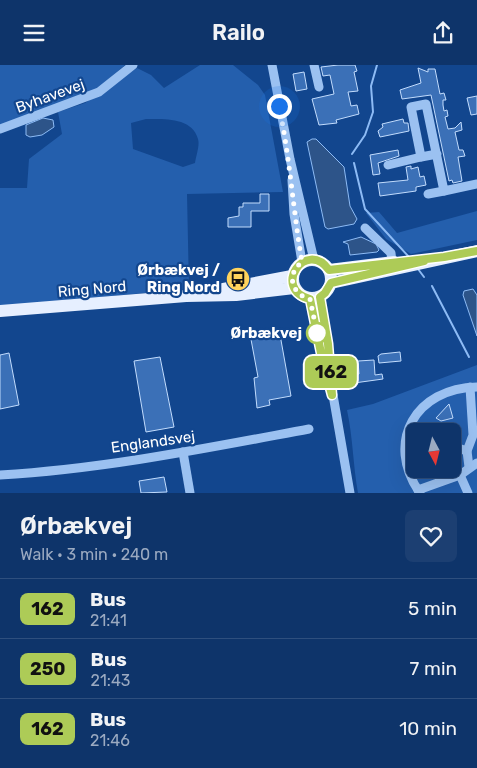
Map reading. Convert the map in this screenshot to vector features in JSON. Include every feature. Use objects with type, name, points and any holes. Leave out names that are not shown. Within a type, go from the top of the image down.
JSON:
[{"type":"main road","points":[[330,276],[477,251]]},
{"type":"main road","points":[[330,276],[392,262],[444,257]]},
{"type":"main road","points":[[308,261],[320,261],[330,276],[325,293],[315,298],[298,293],[293,282],[298,265],[308,261]]},
{"type":"main road","name":"Ring Nord","points":[[0,311],[186,296],[236,295],[293,282]]},
{"type":"street","name":"Byhavevej","points":[[0,129],[90,96],[108,87],[133,65]]},
{"type":"street","points":[[273,65],[308,261]]},
{"type":"street","points":[[314,65],[319,87]]},
{"type":"street","points":[[421,157],[411,107],[426,103],[444,191]]},
{"type":"street","points":[[388,165],[437,154]]},
{"type":"street","points":[[428,194],[477,184]]},
{"type":"street","points":[[365,228],[391,253],[392,262]]},
{"type":"street","points":[[315,298],[328,344],[332,395],[350,493]]},
{"type":"street","points":[[453,478],[419,492],[408,471],[404,450],[411,422],[424,405],[442,393],[473,387],[472,444],[467,451]]},
{"type":"street","name":"Englandsvej","points":[[0,475],[33,473],[183,452],[309,429]]},
{"type":"street","points":[[461,449],[467,451],[473,465],[461,474]]},
{"type":"street","points":[[183,452],[190,493]]},
{"type":"street","points":[[461,477],[468,493]]},
{"type":"shaded area","points":[[0,65],[125,65],[96,90],[0,125]]},
{"type":"shaded area","points":[[200,65],[233,65],[258,85],[265,95],[283,192],[187,194],[189,289],[0,306],[0,188],[27,188],[29,159],[62,134],[58,112],[85,103],[137,68],[151,75],[164,88]],"holes":[[[146,119],[176,121],[190,127],[198,139],[195,163],[183,167],[133,149],[131,123]]]},
{"type":"shaded area","points":[[43,118],[53,120],[54,127],[42,135],[30,137],[26,135],[26,125]]},
{"type":"shaded area","points":[[316,139],[344,167],[350,206],[357,219],[354,224],[328,229],[325,227],[307,142]]},
{"type":"shaded area","points":[[477,211],[477,240],[411,254],[386,239],[366,213],[379,212],[397,233]]},
{"type":"shaded area","points":[[361,237],[376,244],[379,250],[377,252],[350,255],[348,244],[343,242]]},
{"type":"shaded area","points":[[473,289],[477,295],[477,336],[463,295],[464,291]]},
{"type":"shaded area","points":[[477,365],[477,493],[358,493],[347,410],[373,404]]},
{"type":"building","points":[[355,65],[357,71],[354,72],[358,91],[348,92],[351,106],[357,105],[359,114],[336,120],[337,123],[319,125],[312,99],[334,94],[330,75],[323,76],[321,67]]},
{"type":"building","points":[[418,68],[428,72],[428,69],[435,69],[440,94],[444,93],[446,100],[443,100],[443,105],[444,111],[447,110],[448,116],[445,117],[448,129],[455,128],[461,122],[462,130],[455,132],[459,150],[463,150],[465,156],[458,157],[462,181],[453,183],[452,180],[449,181],[431,95],[402,99],[400,90],[421,83]]},
{"type":"building","points":[[304,72],[307,89],[296,91],[293,74]]},
{"type":"building","points":[[477,96],[477,114],[471,115],[467,98]]},
{"type":"building","points":[[403,119],[404,123],[408,123],[409,131],[380,137],[378,131],[383,127],[382,124]]},
{"type":"building","points":[[398,150],[399,156],[378,163],[380,174],[373,175],[370,155]]},
{"type":"building","points":[[411,166],[411,169],[418,167],[420,177],[424,176],[426,185],[416,187],[416,191],[380,196],[378,183],[408,180],[406,167]]},
{"type":"building","points":[[260,194],[269,194],[269,211],[251,211],[251,227],[228,227],[228,218],[239,216],[239,207],[243,207],[243,203],[260,203]]},
{"type":"building","points":[[279,329],[291,396],[269,400],[270,405],[257,408],[254,378],[258,377],[250,334]]},
{"type":"building","points":[[400,352],[401,361],[379,363],[378,356],[381,354]]},
{"type":"building","points":[[9,353],[19,405],[0,409],[0,355]]},
{"type":"building","points":[[160,357],[174,427],[146,432],[134,361]]},
{"type":"building","points":[[374,360],[375,375],[382,374],[383,379],[354,383],[353,375],[359,374],[358,361]]},
{"type":"building","points":[[449,404],[453,418],[441,421],[436,418]]},
{"type":"building","points":[[164,477],[167,492],[141,493],[139,481]]},
{"type":"waterway","points":[[352,154],[365,135],[373,112],[371,86],[377,65]]},
{"type":"waterway","points":[[354,163],[365,209],[409,257]]},
{"type":"waterway","points":[[418,269],[424,277]]},
{"type":"waterway","points":[[432,286],[469,357]]},
{"type":"bus line","name":"162","points":[[424,261],[331,283],[329,289],[320,297],[328,344],[332,395],[312,315],[310,299],[298,293],[292,282],[294,271],[298,265],[308,260],[314,260],[326,265],[329,270],[444,257],[477,251]]},
{"type":"place","name":"Ørbækvej / Ring Nord","points":[[238,279]]},
{"type":"place","name":"Ørbækvej","points":[[317,333]]},
{"type":"route","points":[[279,106],[290,159],[294,213],[302,262],[294,271],[292,282],[298,293],[310,299],[317,333]]}]
